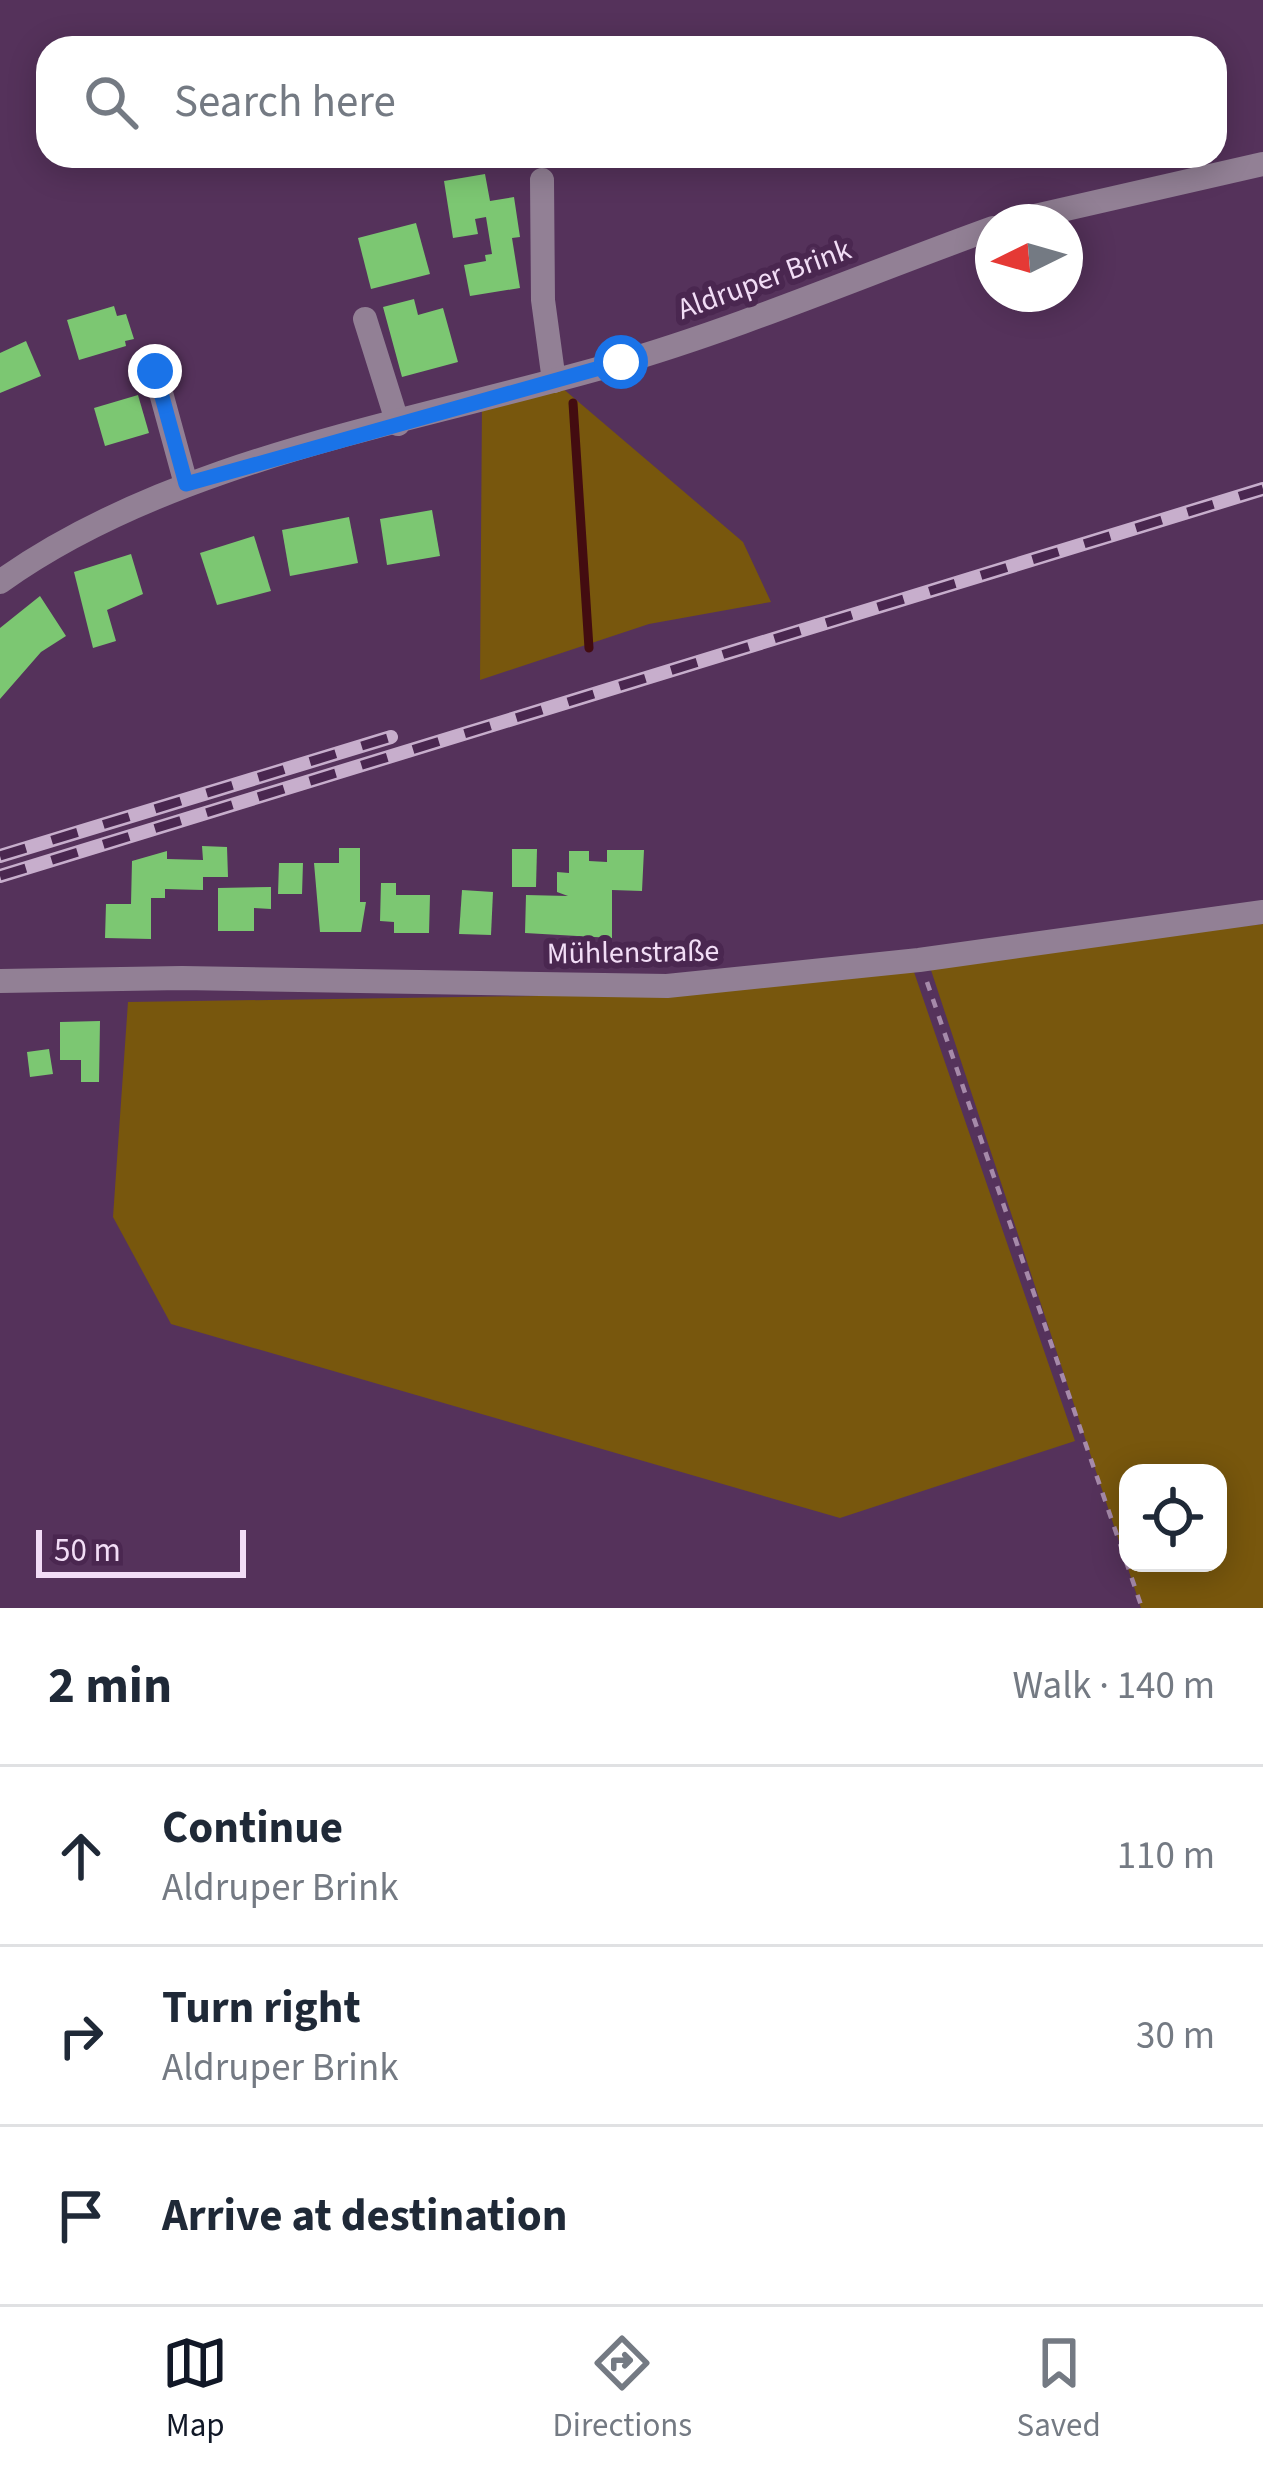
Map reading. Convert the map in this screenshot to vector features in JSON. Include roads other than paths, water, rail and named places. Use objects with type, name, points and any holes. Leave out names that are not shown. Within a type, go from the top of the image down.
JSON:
[{"type":"street","points":[[1083,205],[1263,164]]},
{"type":"street","points":[[542,180],[543,300],[554,381]]},
{"type":"street","name":"Aldruper Brink","points":[[0,582],[46,548],[186,484],[621,362],[975,234]]},
{"type":"street","points":[[365,319],[398,424]]},
{"type":"street","points":[[155,371],[186,484]]},
{"type":"street","name":"Mühlenstraße","points":[[0,981],[182,978],[667,986],[919,960],[1263,912]]},
{"type":"waterway","points":[[573,403],[589,648]]},
{"type":"railway","points":[[0,876],[1263,489]]},
{"type":"railway","points":[[0,856],[391,737]]}]
